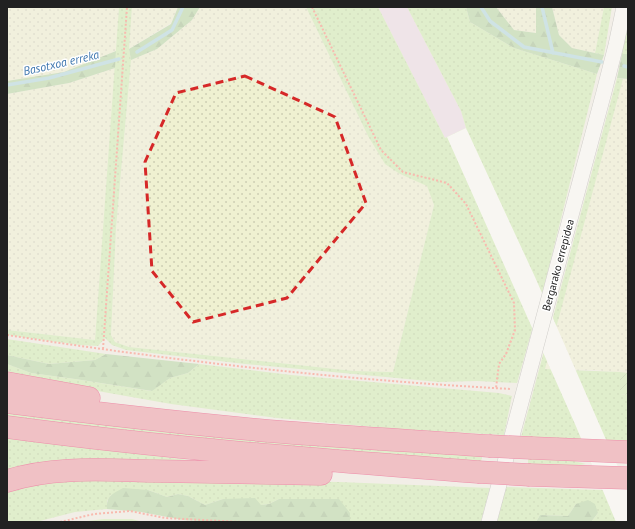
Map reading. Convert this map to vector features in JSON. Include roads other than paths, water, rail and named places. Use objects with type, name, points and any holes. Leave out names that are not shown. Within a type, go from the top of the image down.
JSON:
[{"type":"highway","points":[[7,383],[267,431]]},
{"type":"highway","points":[[7,402],[125,417],[267,431],[489,446],[628,452]]},
{"type":"highway","points":[[7,427],[249,454],[478,472],[628,478]]},
{"type":"highway","points":[[7,481],[55,472],[94,470],[370,474],[478,472]]},
{"type":"street","name":"Bergarako errepidea","points":[[489,522],[604,92],[624,7]]},
{"type":"waterway","name":"Basotxoa erreka","points":[[137,52],[172,30],[183,7]]},
{"type":"waterway","name":"Basotxoa erreka","points":[[481,7],[490,21],[524,47],[602,62]]},
{"type":"waterway","points":[[542,7],[553,53]]},
{"type":"waterway","name":"Basotxoa erreka","points":[[7,85],[49,78],[119,59]]},
{"type":"waterway","name":"Basotxoa erreka","points":[[624,66],[628,67]]}]
